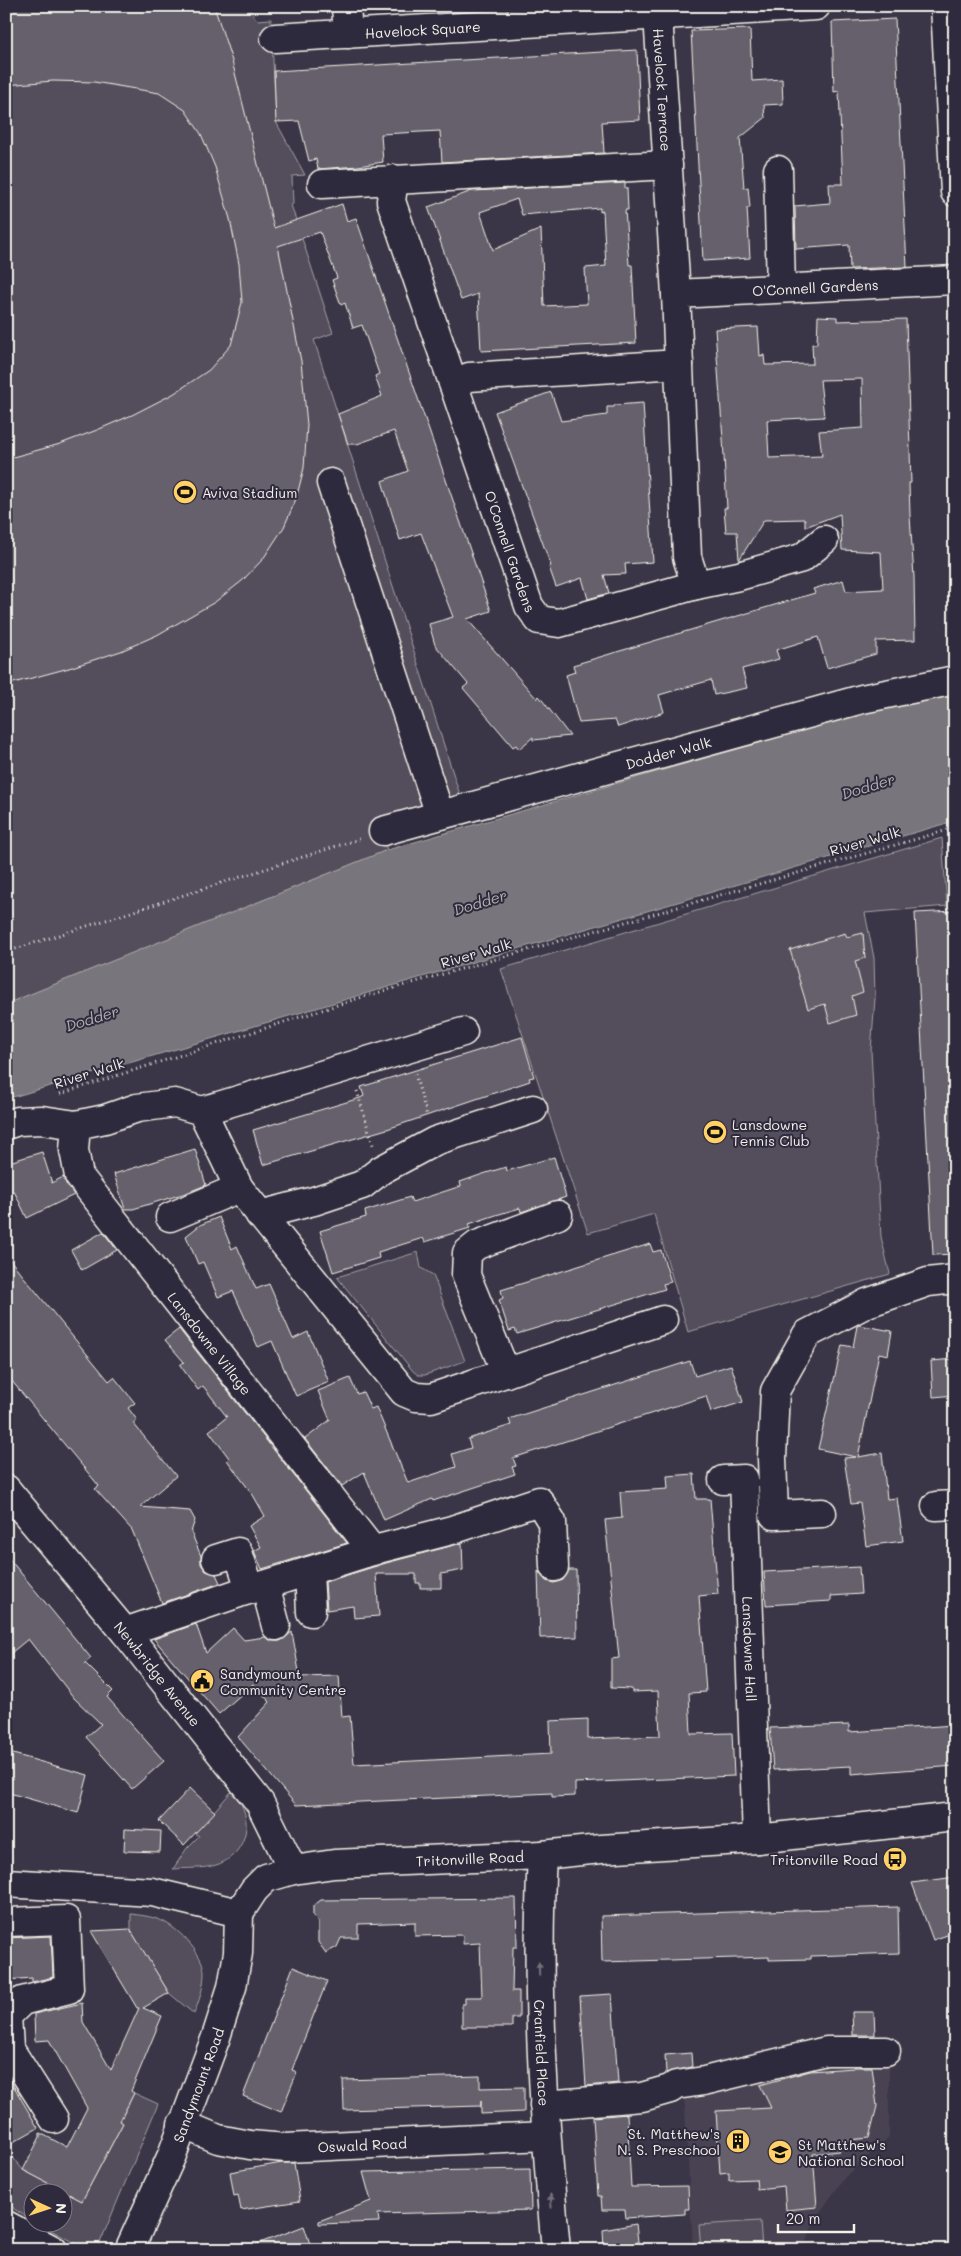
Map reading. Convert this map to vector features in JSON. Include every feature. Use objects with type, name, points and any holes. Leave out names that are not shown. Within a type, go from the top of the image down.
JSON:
[{"type":"street","name":"Havelock Square","points":[[346,6],[348,34]]},
{"type":"street","name":"Havelock Square","points":[[275,38],[348,34],[555,14],[816,6]]},
{"type":"street","points":[[945,6],[955,192]]},
{"type":"street","name":"Havelock Terrace","points":[[662,11],[668,165]]},
{"type":"street","points":[[322,184],[668,165],[676,294],[687,557],[696,585]]},
{"type":"street","points":[[778,170],[781,288]]},
{"type":"street","name":"O'Connell Gardens","points":[[394,179],[390,201],[527,600],[539,620],[559,623],[696,585],[739,576],[802,558],[824,540]]},
{"type":"street","name":"O'Connell Gardens","points":[[676,294],[955,280]]},
{"type":"street","points":[[453,383],[469,377],[679,364]]},
{"type":"street","points":[[331,483],[440,815]]},
{"type":"street","name":"Dodder Walk","points":[[383,831],[862,699],[955,680]]},
{"type":"street","points":[[6,1125],[18,1121],[42,1120],[76,1125],[105,1119],[137,1108],[175,1103],[202,1110],[463,1032]]},
{"type":"street","points":[[260,1215],[314,1201],[362,1185],[381,1170],[434,1140],[533,1109]]},
{"type":"street","points":[[202,1110],[239,1188],[404,1392],[422,1408],[431,1398],[466,1388],[664,1320]]},
{"type":"street","name":"Lansdowne Village","points":[[76,1125],[74,1150],[79,1176],[373,1551]]},
{"type":"street","points":[[170,1217],[239,1188]]},
{"type":"street","points":[[506,1373],[466,1275],[467,1253],[477,1245],[558,1215]]},
{"type":"street","points":[[822,1513],[774,1515],[772,1458],[775,1391],[807,1334],[867,1303],[928,1282],[955,1279]]},
{"type":"street","name":"Lansdowne Hall","points":[[723,1480],[744,1479],[757,1839]]},
{"type":"street","name":"Newbridge Avenue","points":[[6,1489],[125,1632],[260,1803],[293,1870]]},
{"type":"street","points":[[125,1632],[308,1571],[452,1530],[539,1501],[552,1522],[554,1567]]},
{"type":"street","points":[[216,1559],[238,1552],[258,1587],[276,1626]]},
{"type":"street","points":[[308,1571],[311,1612]]},
{"type":"street","name":"Tritonville Road","points":[[239,1913],[266,1878],[293,1870],[334,1864],[542,1855],[601,1849],[757,1839],[955,1817]]},
{"type":"street","name":"Cranfield Place","points":[[542,1855],[538,1951],[544,2105],[556,2250]]},
{"type":"street","points":[[54,2119],[10,2048],[7,2016],[22,2001],[69,1989],[66,1920],[14,1921],[13,1883],[152,1892],[239,1913]]},
{"type":"street","name":"Sandymount Road","points":[[135,2247],[172,2155],[216,2037],[232,1987],[238,1953],[239,1913]]},
{"type":"street","points":[[544,2105],[642,2097],[670,2089],[676,2085],[697,2082],[826,2051],[886,2051]]},
{"type":"street","name":"Oswald Road","points":[[182,2124],[218,2139],[250,2145],[286,2148],[546,2136]]},
{"type":"street","points":[[6,2225],[53,2250]]},
{"type":"path","name":"River Walk","points":[[51,1097],[356,999],[955,828]]},
{"type":"path","points":[[6,952],[383,831]]},
{"type":"path","points":[[408,1048],[434,1140]]},
{"type":"path","points":[[349,1065],[381,1170]]},
{"type":"shaded area","name":"Aviva Stadium","points":[[6,6],[247,6],[257,20],[271,19],[276,122],[305,175],[292,176],[293,204],[291,205],[333,333],[314,340],[460,795],[377,821],[387,850],[6,1004]]},
{"type":"shaded area","points":[[359,6],[491,6],[360,14]]},
{"type":"shaded area","name":"Lansdowne Tennis Club","points":[[942,838],[947,906],[865,913],[874,958],[875,998],[871,1051],[881,1237],[890,1274],[688,1332],[654,1214],[588,1233],[501,969]]},
{"type":"shaded area","points":[[418,1252],[421,1268],[433,1275],[465,1361],[425,1375],[418,1375],[413,1371],[337,1277]]},
{"type":"shaded area","points":[[231,1792],[241,1804],[245,1813],[245,1832],[243,1841],[238,1849],[232,1856],[216,1865],[200,1868],[173,1869],[187,1848],[199,1836],[195,1833]]},
{"type":"shaded area","points":[[131,1914],[151,1917],[164,1922],[180,1933],[194,1949],[203,1965],[204,1978],[194,2014],[169,1993],[131,1931]]},
{"type":"shaded area","name":"St Matthew's National School","points":[[834,2057],[889,2062],[889,2137],[845,2177],[816,2218],[805,2243],[804,2250],[693,2250],[684,2090]]},
{"type":"shaded area","points":[[134,2093],[158,2104],[97,2250],[87,2250],[58,2234],[72,2234],[72,2196],[82,2201],[123,2123],[120,2121]]},
{"type":"shaded area","points":[[6,2149],[23,2170],[50,2184],[22,2184],[22,2214],[14,2209],[6,2197]]},
{"type":"shaded area","points":[[760,2221],[762,2250],[701,2250],[699,2225]]},
{"type":"water","name":"Dodder","points":[[955,695],[954,821],[6,1099],[6,1004],[387,850],[857,714]]},
{"type":"building","points":[[6,6],[214,6],[232,61],[274,228],[342,204],[347,221],[356,218],[491,611],[467,619],[537,699],[539,696],[570,736],[533,740],[533,737],[519,749],[516,745],[513,747],[463,688],[468,684],[435,645],[429,624],[453,617],[421,533],[400,540],[382,481],[408,471],[394,431],[357,444],[348,444],[338,414],[382,396],[375,376],[379,374],[362,325],[353,328],[345,303],[341,305],[332,280],[337,278],[320,232],[278,246],[301,361],[307,425],[304,468],[296,499],[284,527],[263,559],[242,581],[215,602],[157,635],[121,651],[69,668],[6,685],[6,459],[60,444],[97,430],[173,394],[209,370],[231,345],[242,302],[239,264],[230,219],[215,167],[201,134],[185,110],[159,93],[94,82],[53,81],[6,85]]},
{"type":"building","points":[[895,19],[907,267],[850,269],[849,245],[796,249],[795,206],[830,203],[829,184],[843,184],[839,91],[834,92],[832,22]]},
{"type":"building","points":[[750,29],[752,81],[782,79],[783,104],[764,105],[765,118],[740,138],[744,188],[748,187],[750,208],[747,208],[750,258],[703,261],[691,31]]},
{"type":"building","points":[[637,50],[640,120],[602,122],[604,153],[442,162],[440,131],[381,134],[383,162],[318,169],[316,159],[309,161],[299,121],[276,122],[274,71]]},
{"type":"building","points":[[625,183],[628,210],[625,210],[629,265],[632,265],[636,343],[481,351],[478,294],[461,300],[428,207],[472,191]],"holes":[[[517,199],[522,215],[600,208],[600,212],[603,211],[606,266],[585,268],[587,304],[544,306],[541,229],[493,250],[480,212]]]},
{"type":"building","points":[[818,316],[837,317],[837,321],[906,319],[911,483],[909,483],[915,640],[876,641],[876,654],[827,668],[818,637],[776,650],[779,659],[742,669],[747,688],[714,695],[711,680],[659,695],[664,712],[618,727],[615,720],[579,723],[566,675],[575,672],[573,665],[815,593],[813,589],[843,580],[846,591],[883,589],[881,552],[842,550],[840,514],[805,527],[805,519],[764,520],[739,560],[737,532],[726,532],[724,508],[727,508],[715,329],[758,327],[760,356],[764,355],[765,365],[813,364],[812,344],[817,344]],"holes":[[[862,379],[863,428],[819,431],[822,456],[769,458],[767,420],[824,417],[820,380]]]},
{"type":"building","points":[[551,392],[561,421],[607,415],[607,407],[614,407],[615,405],[643,403],[653,562],[625,564],[626,574],[604,575],[609,593],[588,599],[582,578],[556,587],[549,567],[551,566],[495,412]]},
{"type":"building","points":[[955,911],[955,1254],[933,1255],[915,913]]},
{"type":"building","points":[[845,933],[847,937],[863,933],[865,958],[855,961],[863,992],[852,996],[856,1015],[830,1023],[825,1004],[808,1009],[790,950]]},
{"type":"building","points":[[522,1037],[534,1077],[529,1078],[530,1081],[387,1129],[263,1165],[253,1130],[360,1098],[364,1096],[361,1087]]},
{"type":"building","points":[[195,1149],[206,1185],[133,1209],[125,1209],[114,1174]]},
{"type":"building","points":[[42,1152],[52,1183],[63,1177],[74,1195],[27,1218],[14,1191],[10,1193],[6,1182],[6,1163]]},
{"type":"building","points":[[554,1157],[566,1197],[521,1212],[520,1208],[496,1215],[469,1224],[470,1228],[425,1242],[423,1238],[378,1252],[379,1258],[333,1272],[320,1231],[366,1217],[365,1211],[410,1197],[412,1202],[461,1186],[460,1182],[483,1174],[506,1167],[507,1171]]},
{"type":"building","points":[[219,1217],[232,1249],[237,1246],[256,1289],[269,1284],[293,1339],[308,1332],[329,1382],[296,1396],[272,1341],[258,1347],[233,1291],[218,1297],[203,1262],[198,1264],[186,1236],[200,1225]]},
{"type":"building","points":[[103,1232],[117,1250],[82,1270],[71,1250]]},
{"type":"building","points":[[650,1244],[653,1252],[661,1250],[671,1282],[663,1284],[665,1289],[517,1334],[515,1329],[509,1331],[499,1300],[503,1298],[501,1290]]},
{"type":"building","points":[[6,1255],[109,1381],[114,1377],[135,1403],[128,1408],[137,1420],[133,1423],[176,1476],[140,1507],[190,1511],[195,1520],[191,1532],[201,1556],[201,1564],[206,1571],[216,1574],[220,1583],[162,1603],[132,1530],[95,1489],[99,1486],[6,1374]]},
{"type":"building","points":[[857,1326],[892,1331],[888,1355],[879,1353],[858,1457],[882,1453],[887,1499],[897,1498],[903,1541],[866,1546],[860,1503],[851,1504],[844,1458],[856,1457],[818,1449],[842,1345],[853,1347]]},
{"type":"building","points":[[179,1329],[347,1543],[262,1569],[254,1551],[261,1547],[249,1526],[265,1516],[253,1495],[227,1460],[229,1458],[209,1431],[227,1417],[203,1386],[198,1390],[180,1365],[184,1362],[165,1340]]},
{"type":"building","points":[[955,1359],[955,1395],[933,1397],[931,1361]]},
{"type":"building","points":[[690,1361],[695,1376],[731,1365],[743,1402],[711,1412],[706,1396],[513,1458],[516,1466],[512,1467],[515,1474],[433,1501],[432,1499],[384,1520],[364,1472],[342,1486],[305,1439],[330,1420],[318,1391],[350,1378],[357,1394],[363,1392],[371,1409],[376,1407],[408,1483],[456,1467],[452,1454],[471,1448],[468,1439],[511,1425],[509,1419]]},
{"type":"building","points":[[694,1474],[696,1499],[710,1499],[718,1594],[699,1596],[706,1692],[689,1693],[691,1734],[732,1733],[734,1776],[575,1783],[575,1796],[552,1797],[552,1793],[296,1805],[238,1737],[270,1702],[253,1684],[219,1714],[154,1639],[196,1624],[206,1653],[233,1628],[244,1640],[265,1637],[272,1641],[280,1641],[292,1632],[300,1677],[339,1676],[342,1717],[350,1716],[354,1764],[551,1754],[550,1721],[588,1719],[588,1739],[660,1736],[658,1691],[632,1692],[632,1689],[611,1688],[611,1659],[619,1658],[605,1520],[622,1518],[620,1492],[668,1489],[667,1476]]},
{"type":"building","points":[[462,1543],[463,1570],[441,1574],[441,1588],[420,1588],[420,1583],[416,1583],[416,1574],[376,1574],[379,1616],[354,1618],[353,1606],[327,1610],[325,1582],[386,1563]]},
{"type":"building","points":[[6,1555],[91,1658],[85,1663],[113,1691],[107,1697],[164,1761],[132,1789],[86,1737],[101,1724],[74,1698],[28,1639],[6,1657]]},
{"type":"building","points":[[859,1567],[861,1594],[831,1596],[831,1601],[766,1605],[764,1572]]},
{"type":"building","points":[[569,1570],[576,1570],[577,1637],[540,1638],[538,1571],[546,1581],[554,1583],[563,1580]]},
{"type":"building","points":[[849,1725],[849,1732],[955,1725],[955,1766],[851,1774],[851,1766],[773,1770],[770,1728]]},
{"type":"building","points":[[6,1752],[88,1775],[78,1813],[6,1792]]},
{"type":"building","points":[[190,1788],[215,1812],[184,1845],[159,1821]]},
{"type":"building","points":[[125,1829],[161,1831],[160,1852],[124,1851]]},
{"type":"building","points":[[955,1877],[955,1915],[948,1916],[953,1933],[933,1940],[912,1883]]},
{"type":"building","points":[[516,1898],[517,1947],[513,1947],[512,1991],[519,1991],[519,2018],[512,2018],[512,2027],[462,2027],[462,2004],[465,2004],[465,1997],[482,1997],[480,1943],[463,1944],[463,1935],[415,1936],[415,1922],[358,1924],[358,1938],[341,1938],[337,1947],[326,1953],[318,1942],[318,1921],[313,1916],[313,1906],[321,1900]]},
{"type":"building","points":[[898,1907],[899,1953],[811,1956],[811,1959],[769,1960],[769,1957],[602,1962],[601,1916]]},
{"type":"building","points":[[130,1929],[169,1993],[143,2008],[162,2016],[131,2091],[134,2093],[120,2121],[123,2123],[82,2201],[72,2196],[72,2184],[50,2184],[23,2170],[40,2137],[40,2133],[67,2147],[87,2108],[49,2040],[35,2041],[34,2014],[82,2003],[83,2022],[111,2070],[139,2008],[137,2008],[91,1931]]},
{"type":"building","points":[[51,1936],[53,1977],[32,1982],[32,1978],[6,1980],[6,1938]]},
{"type":"building","points":[[293,1967],[327,1981],[292,2070],[297,2072],[281,2112],[243,2096]]},
{"type":"building","points":[[612,1994],[618,2083],[586,2086],[580,1996]]},
{"type":"building","points":[[852,2012],[874,2012],[875,2035],[853,2035]]},
{"type":"building","points":[[691,2053],[692,2067],[666,2073],[665,2055]]},
{"type":"building","points":[[872,2067],[877,2106],[869,2138],[839,2141],[840,2151],[813,2154],[817,2207],[786,2210],[784,2186],[757,2189],[756,2179],[729,2180],[729,2172],[720,2173],[716,2111],[771,2108],[760,2085],[810,2071]]},
{"type":"building","points":[[6,2073],[38,2128],[6,2146]]},
{"type":"building","points":[[480,2076],[480,2088],[524,2087],[524,2112],[481,2114],[481,2106],[344,2110],[343,2080]]},
{"type":"building","points":[[627,2114],[631,2187],[688,2186],[689,2209],[685,2209],[685,2214],[626,2218],[625,2210],[602,2210],[601,2196],[598,2196],[593,2117]]},
{"type":"building","points":[[282,2163],[294,2163],[300,2201],[241,2210],[238,2195],[234,2196],[230,2172]]},
{"type":"building","points":[[530,2169],[531,2210],[378,2214],[379,2222],[319,2224],[319,2221],[371,2201],[363,2172]]},
{"type":"building","points":[[636,2224],[639,2250],[604,2250],[603,2230]]},
{"type":"building","points":[[304,2226],[312,2250],[247,2250],[247,2248]]},
{"type":"place","name":"Aviva Stadium","points":[[185,492]]},
{"type":"place","name":"Lansdowne Tennis Club","points":[[715,1132]]},
{"type":"place","name":"Sandymount Community Centre","points":[[202,1681]]},
{"type":"place","name":"Tritonville Road","points":[[895,1859]]},
{"type":"place","name":"St. Matthew's N. S. Preschool","points":[[738,2141]]},
{"type":"place","name":"St Matthew's National School","points":[[780,2152]]}]
